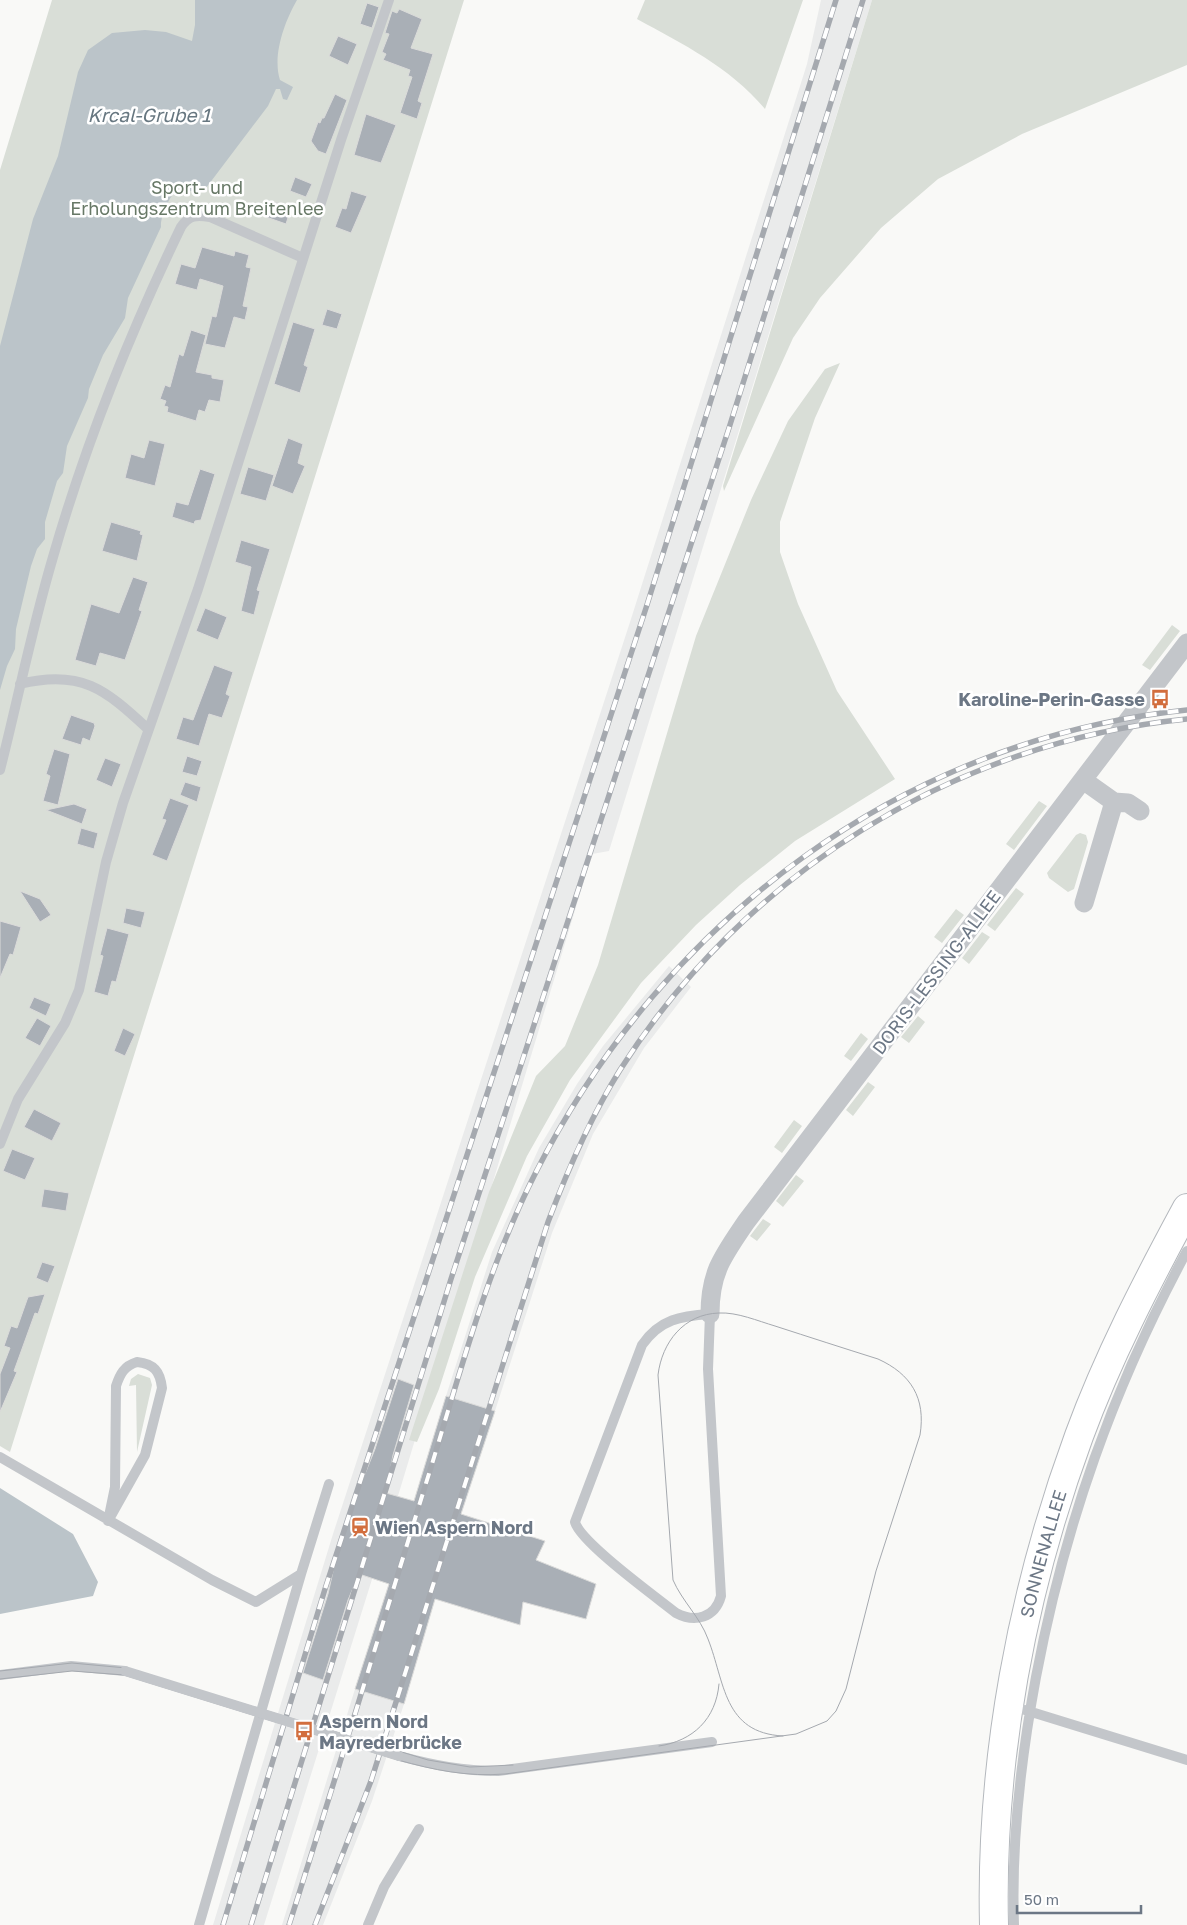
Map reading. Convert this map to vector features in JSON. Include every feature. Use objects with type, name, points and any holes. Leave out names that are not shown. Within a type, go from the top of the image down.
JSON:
[{"type":"street","name":"DORIS-LESSING-ALLEE","points":[[710,1314],[710,1296],[719,1262],[746,1222],[1187,642]]},
{"type":"street","points":[[1083,780],[1114,802],[1128,803],[1140,811]]},
{"type":"street","points":[[1084,903],[1114,802]]},
{"type":"street","name":"SONNENALLEE","points":[[994,1925],[997,1819],[1020,1709],[1019,1650],[1039,1562],[1079,1436],[1124,1328],[1187,1208]]},
{"type":"lane","points":[[0,1144],[18,1099],[65,1023],[79,990],[110,846],[148,730],[198,589],[303,258],[389,0]]},
{"type":"lane","points":[[0,770],[52,558],[99,414],[137,320],[181,227],[186,219],[193,215],[210,217],[303,258]]},
{"type":"lane","points":[[20,684],[53,679],[80,680],[103,692],[148,730]]},
{"type":"lane","points":[[1014,1925],[1020,1709],[1047,1622],[1064,1550],[1097,1447],[1142,1340],[1187,1251]]},
{"type":"lane","points":[[710,1314],[708,1369],[721,1596],[715,1609],[702,1618],[693,1619],[676,1613],[590,1543],[577,1528],[575,1522],[642,1345],[649,1334],[670,1319],[710,1314]]},
{"type":"lane","points":[[137,1362],[147,1363],[157,1369],[161,1377],[162,1388],[157,1413],[145,1455],[108,1521],[116,1487],[116,1386],[120,1374],[128,1365],[137,1362]]},
{"type":"lane","points":[[0,1457],[212,1580],[256,1602],[301,1574]]},
{"type":"lane","points":[[199,1925],[329,1484]]},
{"type":"lane","points":[[0,1674],[71,1666],[125,1671],[399,1756],[436,1766],[467,1771],[498,1771],[712,1742]]},
{"type":"lane","points":[[1020,1709],[1187,1760]]},
{"type":"lane","points":[[368,1925],[384,1887],[419,1829]]},
{"type":"shaded area","points":[[821,0],[872,0],[609,851],[592,854],[398,1496],[264,1925],[213,1925],[333,1534],[631,619],[807,64]]},
{"type":"shaded area","points":[[669,966],[691,987],[644,1048],[593,1134],[552,1233],[495,1411],[446,1396],[492,1252],[539,1148],[577,1084],[603,1046]]},
{"type":"shaded area","points":[[355,1689],[404,1704],[372,1801],[323,1925],[282,1925]]},
{"type":"green space","name":"Sport- und Erholungszentrum Breitenlee","points":[[52,0],[464,0],[10,1452],[0,1446],[0,170]]},
{"type":"green space","points":[[645,0],[803,0],[765,109],[752,94],[722,69],[637,19]]},
{"type":"green space","points":[[872,0],[1187,0],[1187,65],[1022,134],[938,179],[881,228],[820,298],[793,338],[724,491],[723,486]]},
{"type":"green space","points":[[840,363],[815,418],[780,522],[780,552],[798,604],[837,691],[895,779],[795,841],[740,885],[696,925],[641,983],[570,1080],[527,1156],[475,1277],[439,1389],[417,1442],[409,1440],[489,1192],[536,1076],[565,1046],[598,965],[696,636],[751,500],[788,421],[825,369]]},
{"type":"green space","points":[[1172,625],[1180,631],[1150,670],[1142,665]]},
{"type":"green space","points":[[1039,801],[1047,806],[1014,850],[1006,844]]},
{"type":"green space","points":[[1080,833],[1086,835],[1088,842],[1074,889],[1068,892],[1049,878],[1047,873],[1076,835]]},
{"type":"green space","points":[[1016,888],[1024,894],[995,931],[987,925]]},
{"type":"green space","points":[[956,909],[964,915],[942,943],[934,937]]},
{"type":"green space","points":[[982,932],[990,937],[969,964],[962,958]]},
{"type":"green space","points":[[918,1016],[925,1022],[909,1043],[901,1037]]},
{"type":"green space","points":[[861,1033],[868,1039],[851,1061],[844,1056]]},
{"type":"green space","points":[[868,1082],[875,1087],[853,1116],[846,1110]]},
{"type":"green space","points":[[794,1120],[802,1126],[782,1153],[774,1147]]},
{"type":"green space","points":[[796,1175],[804,1181],[783,1207],[776,1201]]},
{"type":"green space","points":[[763,1219],[771,1224],[757,1241],[750,1236]]},
{"type":"green space","points":[[138,1374],[150,1378],[152,1385],[137,1452],[136,1385],[129,1386],[131,1379]]},
{"type":"water","name":"Krcal-Grube 1","points":[[195,0],[297,0],[284,28],[278,60],[280,80],[293,87],[287,100],[283,99],[280,89],[276,89],[268,106],[206,188],[199,193],[179,188],[172,195],[166,206],[161,227],[128,298],[125,318],[103,355],[89,389],[88,398],[67,446],[63,473],[57,481],[45,522],[45,539],[37,549],[31,566],[16,629],[15,649],[7,666],[0,690],[0,346],[33,219],[58,156],[78,72],[88,50],[112,33],[145,30],[166,32],[192,41],[195,25]]},
{"type":"water","points":[[0,1488],[73,1534],[98,1582],[93,1596],[0,1614]]},
{"type":"building","points":[[367,3],[379,7],[372,28],[360,24]]},
{"type":"building","points":[[399,9],[422,19],[411,48],[433,54],[418,101],[422,103],[417,119],[400,113],[412,77],[408,76],[410,70],[383,60],[386,54],[382,52],[389,34],[385,33],[392,11],[397,13]]},
{"type":"building","points":[[338,36],[357,44],[348,65],[329,56]]},
{"type":"building","points":[[335,94],[347,100],[326,154],[318,151],[311,141],[318,122],[320,123],[322,118],[324,118]]},
{"type":"building","points":[[366,114],[396,125],[381,163],[354,155]]},
{"type":"building","points":[[295,177],[312,184],[306,197],[290,191]]},
{"type":"building","points":[[351,191],[367,196],[351,233],[335,227],[342,208],[346,209]]},
{"type":"building","points":[[272,201],[291,208],[286,224],[266,217]]},
{"type":"building","points":[[202,247],[234,256],[235,251],[249,255],[246,267],[251,268],[243,306],[248,307],[245,320],[234,317],[225,348],[205,344],[212,316],[216,317],[223,286],[200,279],[197,290],[175,284],[181,264],[195,268]]},
{"type":"building","points":[[327,309],[342,314],[337,329],[322,325]]},
{"type":"building","points":[[293,322],[315,329],[304,365],[308,367],[300,393],[274,384]]},
{"type":"building","points":[[191,330],[206,335],[196,372],[212,375],[212,378],[224,380],[220,402],[209,400],[205,412],[199,410],[196,421],[167,412],[168,407],[164,406],[166,401],[160,399],[165,385],[170,387],[179,354],[183,356]]},
{"type":"building","points":[[288,438],[303,444],[298,463],[305,466],[293,494],[272,486]]},
{"type":"building","points":[[149,440],[165,444],[155,486],[125,478],[131,454],[144,458]]},
{"type":"building","points":[[248,467],[274,475],[266,501],[240,494]]},
{"type":"building","points":[[200,469],[215,474],[201,520],[195,521],[194,524],[172,517],[176,502],[188,505]]},
{"type":"building","points":[[111,522],[141,531],[140,534],[143,535],[137,561],[102,551]]},
{"type":"building","points":[[241,540],[270,549],[257,590],[260,591],[254,615],[241,611],[251,567],[235,562]]},
{"type":"building","points":[[133,577],[148,582],[139,610],[142,611],[125,660],[100,653],[96,666],[75,660],[91,604],[119,613]]},
{"type":"building","points":[[205,608],[227,617],[218,640],[196,631]]},
{"type":"building","points":[[214,665],[233,672],[226,694],[230,696],[222,718],[209,714],[199,746],[176,739],[183,717],[193,720]]},
{"type":"building","points":[[71,715],[94,723],[95,726],[90,741],[83,738],[81,745],[62,739]]},
{"type":"building","points":[[54,749],[70,754],[58,805],[43,801],[50,776],[46,774]]},
{"type":"building","points":[[187,756],[202,761],[197,776],[182,772]]},
{"type":"building","points":[[105,758],[121,764],[112,787],[96,780]]},
{"type":"building","points":[[185,782],[201,787],[197,802],[180,795]]},
{"type":"building","points":[[170,798],[189,805],[167,861],[152,855],[166,820],[162,819]]},
{"type":"building","points":[[74,804],[87,809],[82,824],[46,810]]},
{"type":"building","points":[[81,828],[98,833],[94,849],[77,844]]},
{"type":"building","points":[[20,891],[40,899],[51,915],[40,922]]},
{"type":"building","points":[[126,908],[145,912],[141,928],[123,923]]},
{"type":"building","points":[[0,921],[21,927],[13,955],[10,954],[0,978]]},
{"type":"building","points":[[107,928],[129,934],[116,982],[112,981],[108,996],[94,992],[103,956],[100,955]]},
{"type":"building","points":[[34,997],[51,1004],[46,1016],[29,1008]]},
{"type":"building","points":[[37,1018],[51,1026],[40,1046],[25,1038]]},
{"type":"building","points":[[123,1028],[135,1034],[125,1056],[114,1051]]},
{"type":"building","points":[[34,1109],[61,1123],[52,1141],[24,1127]]},
{"type":"building","points":[[12,1149],[35,1158],[25,1180],[3,1171]]},
{"type":"building","points":[[44,1189],[69,1193],[66,1211],[41,1207]]},
{"type":"building","points":[[42,1262],[55,1266],[48,1283],[36,1278]]},
{"type":"building","points":[[45,1294],[38,1314],[35,1313],[14,1371],[17,1372],[0,1412],[0,1374],[10,1348],[4,1346],[11,1326],[17,1328],[28,1297]]},
{"type":"building","points":[[398,1379],[414,1385],[393,1455],[386,1493],[414,1501],[446,1396],[495,1411],[461,1514],[545,1541],[536,1560],[596,1584],[586,1619],[523,1602],[520,1625],[435,1599],[404,1704],[355,1689],[389,1584],[359,1574],[348,1600],[323,1680],[303,1673],[328,1594],[342,1531],[375,1449]]},
{"type":"tram line","points":[[0,1679],[72,1671],[124,1675],[398,1760],[464,1774],[505,1774],[796,1734],[827,1721],[836,1711],[846,1689],[876,1571],[920,1435],[921,1410],[914,1389],[907,1380],[890,1365],[878,1359],[747,1317],[726,1313],[706,1315],[695,1318],[685,1324],[670,1341],[660,1363],[658,1375],[673,1580],[705,1631],[723,1688],[737,1715],[748,1726],[763,1733],[783,1736]]},
{"type":"tram line","points":[[0,1671],[72,1663],[126,1668],[428,1760],[470,1767],[513,1765]]},
{"type":"tram line","points":[[659,1746],[682,1739],[701,1726],[713,1708],[719,1684]]},
{"type":"railway","points":[[223,1925],[325,1589],[646,608],[836,0]]},
{"type":"railway","points":[[251,1925],[451,1279],[729,428],[863,0]]},
{"type":"railway","points":[[289,1925],[490,1279],[519,1207],[536,1172],[589,1081],[652,998],[723,923],[803,857],[890,802],[983,759],[1083,728],[1187,710]]},
{"type":"railway","points":[[315,1925],[371,1781],[548,1222],[589,1125],[620,1070],[671,999],[729,935],[793,878],[863,829],[939,788],[1018,756],[1101,733],[1187,719]]},
{"type":"place","name":"Karoline-Perin-Gasse","points":[[1160,699]]},
{"type":"place","name":"Wien Aspern Nord","points":[[360,1527]]},
{"type":"place","name":"Aspern Nord Mayrederbrücke","points":[[304,1731]]}]
